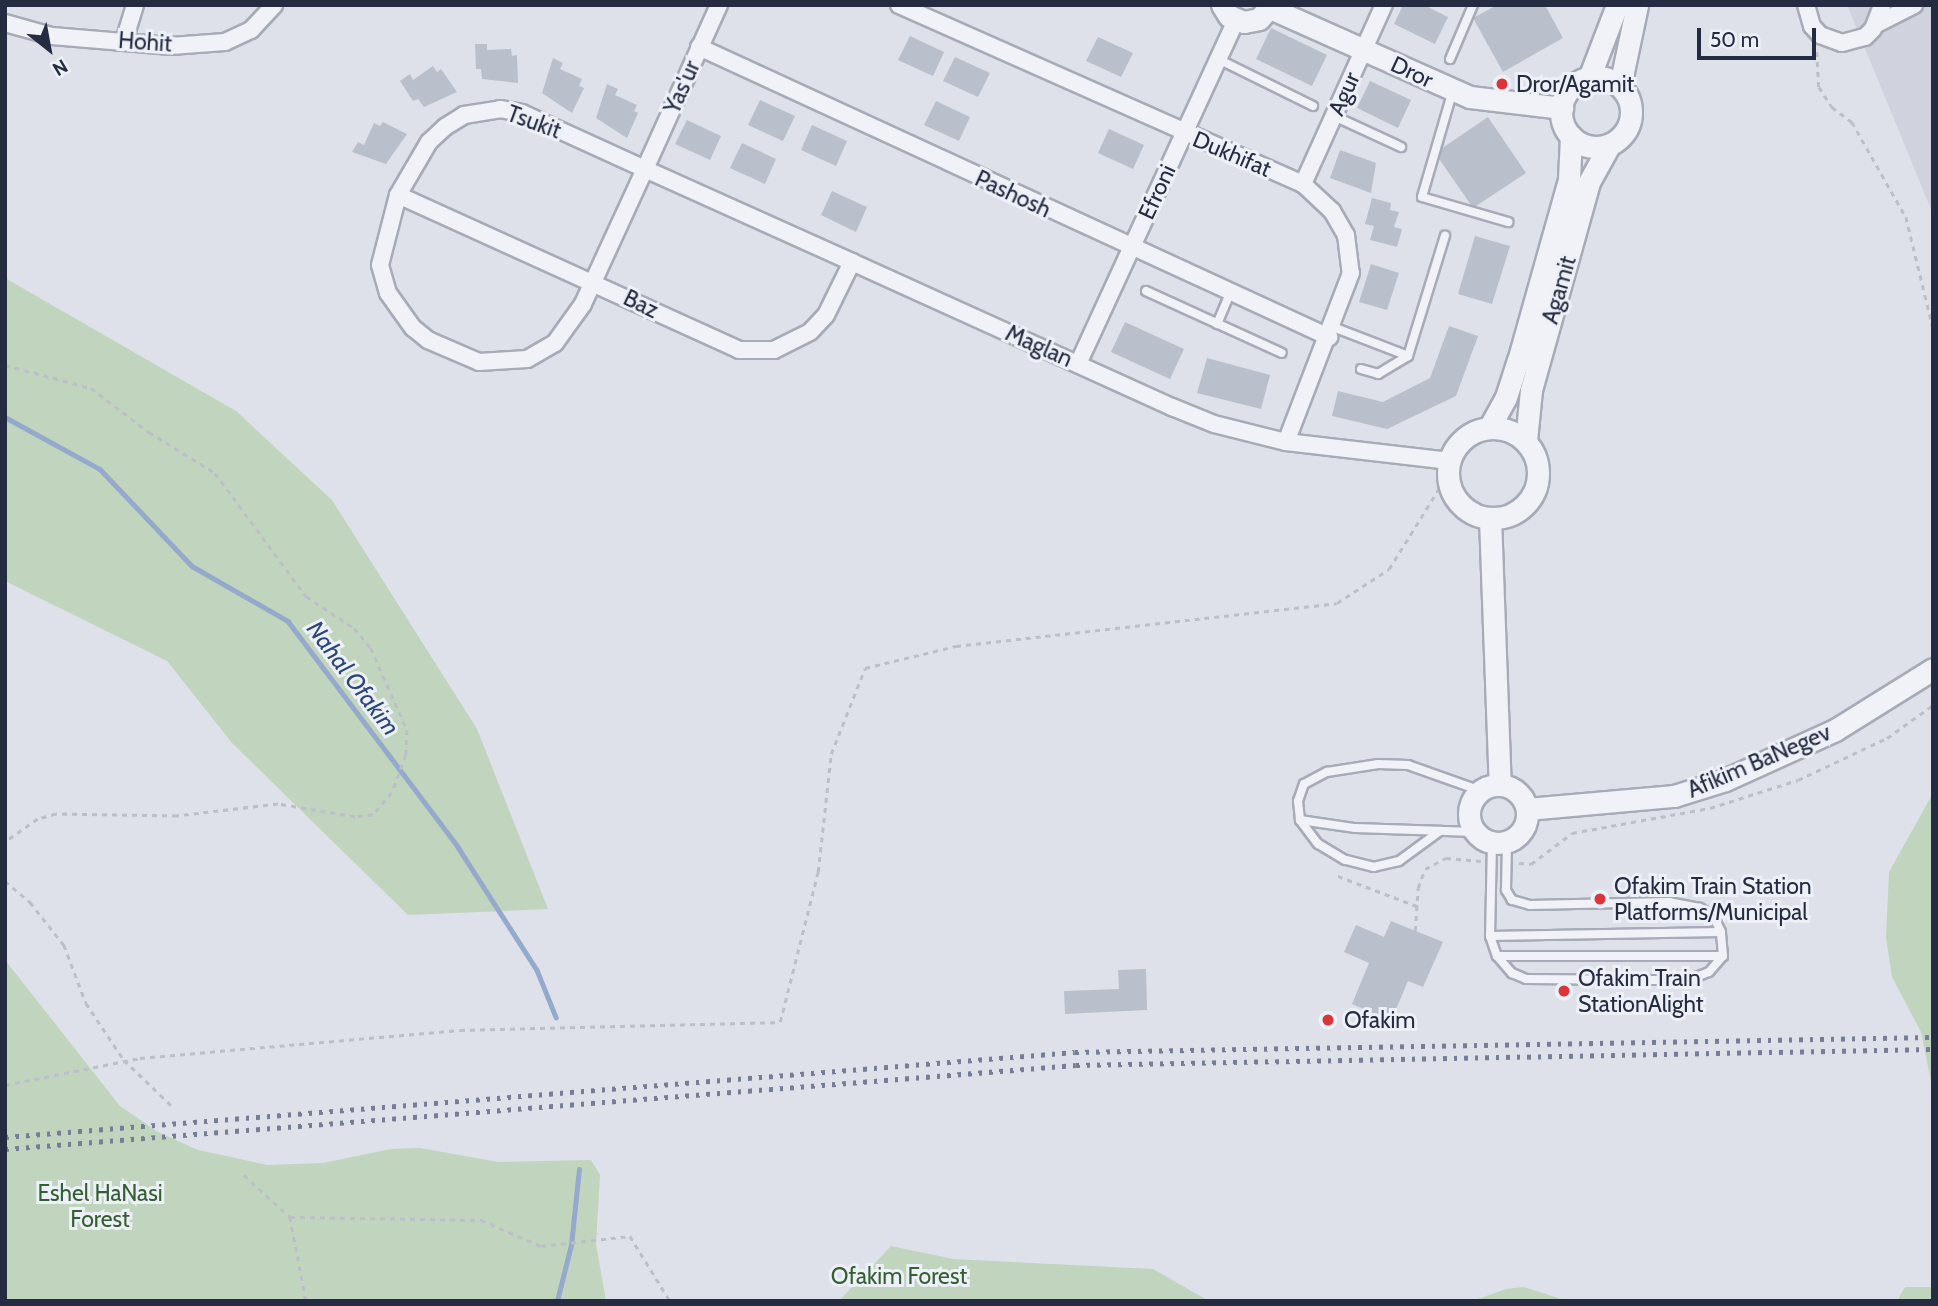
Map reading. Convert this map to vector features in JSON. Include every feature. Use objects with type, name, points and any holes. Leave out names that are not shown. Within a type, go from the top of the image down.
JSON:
[{"type":"street","points":[[124,41],[135,5]]},
{"type":"street","name":"Hohit","points":[[5,23],[52,36],[171,46],[225,42],[251,30],[274,5]]},
{"type":"street","name":"Yas'ur","points":[[645,169],[719,5]]},
{"type":"street","name":"Dukhifat","points":[[899,5],[1184,134],[1303,184],[1332,211],[1352,256],[1346,296],[1286,442]]},
{"type":"street","name":"Agur","points":[[1303,184],[1384,5]]},
{"type":"street","points":[[1590,78],[1620,86],[1630,102],[1630,121],[1610,144],[1585,145],[1571,136],[1562,108],[1571,89],[1590,78],[1617,5]]},
{"type":"street","points":[[1620,86],[1637,5]]},
{"type":"street","points":[[1806,5],[1820,35],[1830,41],[1854,42],[1877,24],[1914,5]]},
{"type":"street","points":[[1877,24],[1882,5]]},
{"type":"street","points":[[1229,13],[1252,22],[1271,6]]},
{"type":"street","name":"Dror","points":[[1271,6],[1453,90],[1562,108]]},
{"type":"street","name":"Efroni","points":[[1078,364],[1218,59],[1229,13]]},
{"type":"street","name":"Pashosh","points":[[699,47],[1131,249],[1230,293],[1331,332]]},
{"type":"street","name":"Tsukit","points":[[481,110],[522,113],[645,169],[594,281],[568,328],[542,353],[527,359],[479,362],[428,340],[398,312],[380,265],[398,195],[429,142],[445,127],[481,110]]},
{"type":"street","name":"Agamit","points":[[1489,428],[1506,397],[1569,179],[1571,136]]},
{"type":"street","name":"Agamit","points":[[1526,441],[1531,390],[1589,182],[1610,144]]},
{"type":"street","name":"Maglan","points":[[645,169],[1214,424],[1286,442],[1449,468]]},
{"type":"street","name":"Baz","points":[[398,195],[594,281],[719,342],[758,352],[792,343],[810,332],[826,315],[852,262]]},
{"type":"street","points":[[1489,428],[1509,430],[1526,441],[1538,462],[1536,488],[1518,511],[1490,518],[1465,509],[1450,488],[1449,468],[1464,439],[1489,428]]},
{"type":"street","points":[[1490,518],[1490,788],[1469,813],[1491,845],[1522,830],[1527,809],[1517,792],[1490,788]]},
{"type":"street","name":"Afikim BaNegev","points":[[1527,809],[1674,796],[1726,780],[1835,730],[1933,670]]},
{"type":"lane","points":[[1450,59],[1473,5]]},
{"type":"lane","points":[[1218,59],[1313,106]]},
{"type":"lane","points":[[1453,90],[1422,197],[1508,222]]},
{"type":"lane","points":[[1334,116],[1401,147]]},
{"type":"lane","points":[[1361,369],[1378,374],[1408,356],[1445,236]]},
{"type":"lane","points":[[1146,291],[1282,353]]},
{"type":"lane","points":[[1217,324],[1230,293]]},
{"type":"lane","points":[[1331,332],[1408,356]]},
{"type":"lane","points":[[1440,831],[1399,861],[1374,867],[1345,860],[1318,844],[1300,820],[1298,801],[1304,784],[1347,766],[1408,765],[1490,788]]},
{"type":"lane","points":[[1300,820],[1355,828],[1440,831],[1491,845]]},
{"type":"lane","points":[[1491,845],[1512,900],[1530,905],[1670,902],[1700,908],[1714,917],[1721,932],[1723,956],[1709,972],[1675,980],[1526,979],[1512,973],[1497,956],[1490,936],[1491,845]]},
{"type":"lane","points":[[1490,936],[1721,932]]},
{"type":"lane","points":[[1497,956],[1723,956]]},
{"type":"path","points":[[1820,35],[1815,65],[1819,87],[1832,107],[1852,122],[1906,217],[1933,328]]},
{"type":"path","points":[[5,365],[91,388],[149,432],[215,472],[306,596],[354,628],[371,648],[407,730],[406,755],[392,793],[373,815],[355,817],[278,804],[177,816],[56,814],[38,819],[5,842]]},
{"type":"path","points":[[5,1085],[124,1060],[460,1030],[780,1022],[818,872],[831,754],[865,668],[956,646],[1337,603],[1389,569],[1449,468]]},
{"type":"path","points":[[1415,931],[1419,907],[1418,888],[1425,869],[1446,858],[1491,845]]},
{"type":"path","points":[[1338,876],[1419,907]]},
{"type":"path","points":[[5,881],[30,902],[64,945],[86,1003],[124,1060],[174,1108]]},
{"type":"path","points":[[244,1175],[290,1217],[306,1301]]},
{"type":"path","points":[[290,1217],[481,1220],[541,1245],[630,1236],[670,1301]]},
{"type":"shaded area","points":[[1847,5],[1933,5],[1933,214]]},
{"type":"green space","points":[[5,278],[236,411],[332,500],[477,729],[548,909],[408,915],[232,743],[167,661],[5,581]]},
{"type":"green space","points":[[1933,793],[1933,1091],[1921,1032],[1892,977],[1886,938],[1889,872]]},
{"type":"green space","name":"Eshel HaNasi Forest","points":[[5,960],[120,1106],[158,1132],[198,1150],[267,1165],[323,1163],[391,1149],[420,1148],[498,1162],[591,1160],[600,1175],[596,1244],[606,1301],[5,1301]]},
{"type":"green space","name":"Ofakim Forest","points":[[891,1246],[953,1259],[1153,1269],[1209,1301],[839,1301]]},
{"type":"green space","points":[[1523,1287],[1568,1301],[1472,1301],[1506,1289]]},
{"type":"green space","points":[[1905,1287],[1933,1287],[1933,1301],[1897,1301]]},
{"type":"building","points":[[1403,5],[1424,5],[1448,17],[1435,44],[1394,24]]},
{"type":"building","points":[[1497,5],[1545,5],[1563,38],[1503,72],[1473,18]]},
{"type":"building","points":[[1271,28],[1327,55],[1312,86],[1256,59]]},
{"type":"building","points":[[910,36],[944,52],[933,76],[898,60]]},
{"type":"building","points":[[1098,37],[1133,53],[1121,77],[1086,61]]},
{"type":"building","points":[[475,44],[487,44],[487,50],[511,49],[512,56],[517,55],[518,83],[482,79],[481,69],[476,69]]},
{"type":"building","points":[[955,57],[990,73],[978,97],[943,81]]},
{"type":"building","points":[[553,58],[563,63],[560,69],[582,79],[579,86],[584,88],[572,113],[542,93]]},
{"type":"building","points":[[433,66],[437,72],[441,69],[457,92],[424,107],[418,99],[413,101],[400,81],[410,74],[413,80]]},
{"type":"building","points":[[1370,81],[1411,100],[1398,128],[1357,108]]},
{"type":"building","points":[[607,84],[618,89],[615,95],[637,105],[634,111],[638,113],[627,138],[596,118]]},
{"type":"building","points":[[760,100],[795,116],[783,141],[748,125]]},
{"type":"building","points":[[936,101],[970,117],[959,141],[924,125]]},
{"type":"building","points":[[1488,117],[1526,173],[1473,208],[1435,153]]},
{"type":"building","points":[[687,120],[721,136],[710,160],[675,144]]},
{"type":"building","points":[[383,122],[407,134],[386,164],[352,152],[358,142],[364,145],[374,123],[380,126]]},
{"type":"building","points":[[812,125],[847,141],[836,166],[801,150]]},
{"type":"building","points":[[1109,129],[1144,145],[1133,169],[1098,153]]},
{"type":"building","points":[[742,143],[776,159],[765,184],[730,168]]},
{"type":"building","points":[[1340,150],[1376,163],[1371,193],[1330,178]]},
{"type":"building","points":[[832,191],[867,207],[856,232],[821,215]]},
{"type":"building","points":[[1372,198],[1391,203],[1390,210],[1399,212],[1394,227],[1402,229],[1397,247],[1370,240],[1374,226],[1365,224]]},
{"type":"building","points":[[1475,236],[1510,246],[1492,304],[1458,294]]},
{"type":"building","points":[[1371,264],[1399,273],[1387,310],[1359,302]]},
{"type":"building","points":[[1125,322],[1184,349],[1170,379],[1111,352]]},
{"type":"building","points":[[1449,326],[1478,336],[1456,396],[1387,429],[1332,416],[1338,391],[1383,402],[1430,378]]},
{"type":"building","points":[[1207,358],[1270,375],[1261,409],[1197,393]]},
{"type":"building","points":[[1391,921],[1443,942],[1423,987],[1408,981],[1391,1021],[1352,1004],[1369,963],[1344,952],[1356,925],[1384,937]]},
{"type":"building","points":[[1146,969],[1147,1010],[1065,1014],[1064,991],[1119,989],[1118,970]]},
{"type":"waterway","name":"Nahal Ofakim","points":[[5,417],[100,469],[192,566],[288,621],[458,847],[537,970],[556,1017]]},
{"type":"waterway","name":"Nahal Ofakim","points":[[557,1301],[571,1245],[579,1169]]},
{"type":"railway","points":[[5,1137],[1075,1052],[1933,1037]]},
{"type":"railway","points":[[5,1149],[1076,1065],[1933,1049]]},
{"type":"place","name":"Dror/Agamit","points":[[1502,84]]},
{"type":"place","name":"Ofakim Train Station Platforms/Municipal","points":[[1600,899]]},
{"type":"place","name":"Ofakim Train StationAlight","points":[[1564,991]]},
{"type":"place","name":"Ofakim","points":[[1328,1020]]}]
